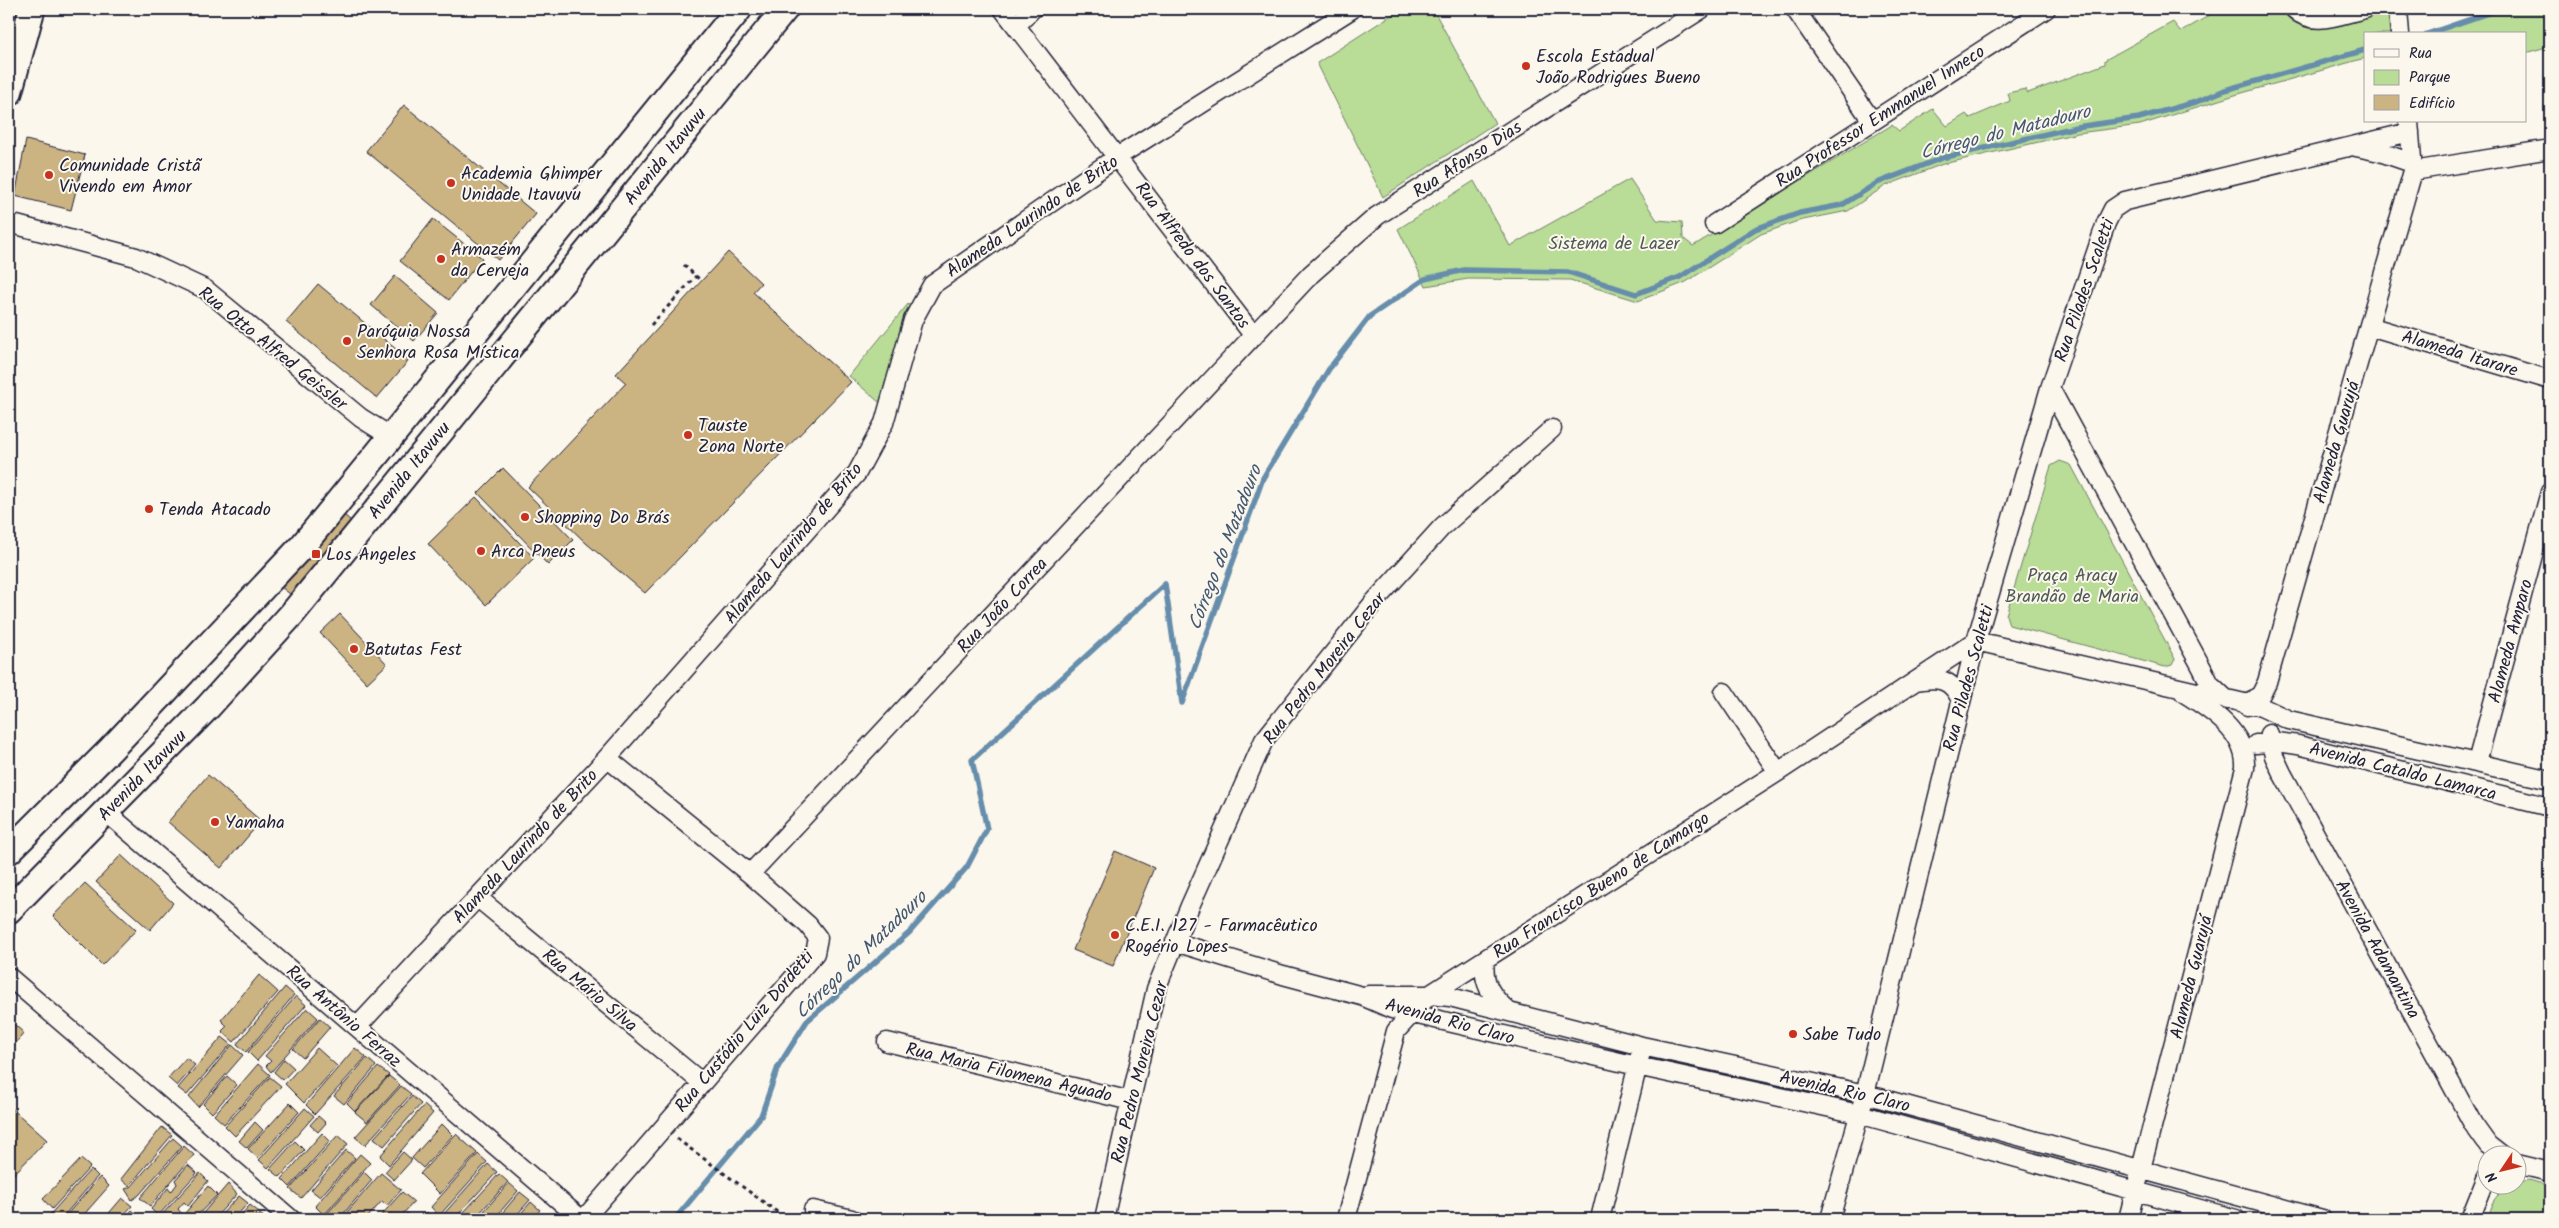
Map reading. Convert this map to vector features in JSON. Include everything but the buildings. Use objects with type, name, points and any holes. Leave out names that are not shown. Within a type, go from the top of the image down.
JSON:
[{"type":"main road","points":[[9,93],[32,9]]},
{"type":"main road","name":"Avenida Itavuvu","points":[[9,851],[59,802],[303,545],[739,9]]},
{"type":"main road","name":"Avenida Itavuvu","points":[[9,910],[208,707],[292,614],[785,9]]},
{"type":"main road","points":[[390,436],[438,434]]},
{"type":"main road","points":[[59,802],[88,801],[106,812]]},
{"type":"street","name":"Rua Alfredo dos Santos","points":[[1003,9],[1254,336]]},
{"type":"street","points":[[1016,26],[1032,9]]},
{"type":"street","name":"Alameda Laurindo de Brito","points":[[357,1027],[607,758],[857,473],[884,423],[913,320],[932,284],[1117,158],[1352,9]]},
{"type":"street","name":"Rua Afonso Dias","points":[[1254,336],[1311,274],[1378,216],[1702,9]]},
{"type":"street","points":[[1795,9],[1872,121]]},
{"type":"street","name":"Rua Professor Emmanuel Inneco","points":[[1714,224],[2046,9]]},
{"type":"street","points":[[2294,9],[2303,17],[2314,20],[2365,9]]},
{"type":"street","points":[[2398,12],[2400,32]]},
{"type":"street","name":"Rua Pilades Scaletti","points":[[1830,1219],[1860,1114],[1976,641],[2050,388],[2106,223],[2113,209],[2125,201],[2351,146],[2409,127]]},
{"type":"street","name":"Alameda Guarujá","points":[[2252,706],[2267,682],[2370,326],[2412,167],[2409,127]]},
{"type":"street","name":"Rua Pilades Scaletti","points":[[2351,146],[2380,152],[2412,167]]},
{"type":"street","points":[[2412,167],[2550,149]]},
{"type":"street","name":"Rua Otto Alfred Geissler","points":[[9,223],[136,257],[204,289],[361,418],[390,436]]},
{"type":"street","name":"Alameda Itarare","points":[[2370,326],[2550,380]]},
{"type":"street","name":"Rua João Correa","points":[[750,874],[1254,336]]},
{"type":"street","points":[[2050,388],[2210,684],[2228,700]]},
{"type":"street","points":[[2037,434],[2044,426],[2051,424],[2059,425],[2074,433]]},
{"type":"street","name":"Rua Pedro Moreira Cezar","points":[[1104,1219],[1156,989],[1264,740],[1374,602],[1442,526],[1552,429]]},
{"type":"street","name":"Alameda Amparo","points":[[2477,762],[2550,492]]},
{"type":"street","name":"Avenida Cataldo Lamarca","points":[[1976,641],[2252,706],[2289,720],[2550,780]]},
{"type":"street","name":"Rua Francisco Bueno de Camargo","points":[[1346,1219],[1396,1032],[1410,1014],[1429,995],[1778,772],[1976,641]]},
{"type":"street","points":[[1915,681],[1930,678],[1945,681],[1953,685],[1961,700]]},
{"type":"street","name":"Avenida Cataldo Lamarca","points":[[2167,686],[2200,704],[2236,736]]},
{"type":"street","points":[[1724,692],[1778,772]]},
{"type":"street","points":[[2252,706],[2270,716],[2272,727],[2265,740],[2246,743],[2236,736],[2234,719],[2236,713],[2252,706]]},
{"type":"street","name":"Alameda Guarujá","points":[[2128,1219],[2245,768],[2243,750],[2236,736]]},
{"type":"street","name":"Avenida Cataldo Lamarca","points":[[2265,740],[2310,748],[2550,807]]},
{"type":"street","name":"Avenida Adamantina","points":[[2265,740],[2473,1124],[2489,1146]]},
{"type":"street","name":"Rua Custódio Luiz Dordetti","points":[[583,1219],[815,953],[818,938],[808,925],[750,874],[607,758]]},
{"type":"street","name":"Rua Antônio Ferraz","points":[[106,812],[583,1219]]},
{"type":"street","name":"Rua Mário Silva","points":[[478,898],[701,1082]]},
{"type":"street","name":"Avenida Rio Claro","points":[[1175,942],[1283,975],[1362,996],[1392,1009],[1410,1014],[1637,1066],[1860,1114],[2236,1219]]},
{"type":"street","points":[[1485,960],[1484,976],[1488,990],[1508,1011]]},
{"type":"street","points":[[9,977],[291,1219]]},
{"type":"street","name":"Avenida Rio Claro","points":[[1362,996],[1429,995],[1508,1011],[1642,1046],[1865,1094],[2142,1168],[2322,1219]]},
{"type":"street","name":"Rua Maria Filomena Aguado","points":[[887,1042],[1131,1101]]},
{"type":"street","points":[[1600,1219],[1642,1046]]},
{"type":"street","points":[[2526,1166],[2550,1172]]},
{"type":"street","points":[[2470,1219],[2479,1196]]},
{"type":"street","points":[[813,1210],[852,1219]]},
{"type":"path","points":[[684,265],[701,281]]},
{"type":"path","points":[[651,325],[696,276]]},
{"type":"path","points":[[663,1128],[784,1218],[798,1219],[813,1210]]},
{"type":"green space","points":[[1401,9],[1433,9],[1495,123],[1383,197],[1317,63]]},
{"type":"green space","name":"Sistema de Lazer","points":[[2220,9],[2285,9],[2297,22],[2310,26],[2331,24],[2386,13],[2391,16],[2394,32],[2364,32],[2364,58],[2235,95],[2140,125],[2078,133],[1943,164],[1885,186],[1848,211],[1798,221],[1761,234],[1686,282],[1638,301],[1570,280],[1468,279],[1426,286],[1398,229],[1474,181],[1510,246],[1630,179],[1657,220],[1682,222],[1683,238],[1693,246],[1892,125],[1899,131],[1933,109],[1947,126],[1966,114],[1970,118],[2010,101],[2008,93],[2025,89],[2028,93],[2105,64],[2105,60],[2173,22],[2181,32]]},
{"type":"green space","points":[[2498,9],[2550,9],[2550,46],[2526,53],[2526,32],[2432,32]]},
{"type":"green space","points":[[913,303],[880,403],[849,376],[908,304]]},
{"type":"green space","name":"Praça Aracy Brandão de Maria","points":[[2060,461],[2071,465],[2175,659],[2172,665],[2165,667],[2009,625],[2006,615],[2051,466]]},
{"type":"green space","points":[[2526,1180],[2550,1186],[2550,1219],[2488,1219],[2494,1200],[2497,1196],[2526,1196]]},
{"type":"waterway","name":"Córrego do Matadouro","points":[[2433,32],[2500,9]]},
{"type":"waterway","name":"Córrego do Matadouro","points":[[675,1219],[761,1116],[778,1067],[807,1021],[909,933],[967,867],[987,829],[972,760],[1165,584],[1182,703],[1263,478],[1329,369],[1370,316],[1425,279],[1464,270],[1568,272],[1636,294],[1680,277],[1755,229],[1800,213],[1842,205],[1877,183],[1942,158],[2076,127],[2139,118],[2196,102],[2225,90],[2364,50]]},
{"type":"place","name":"Escola Estadual João Rodrigues Bueno","points":[[1526,66]]},
{"type":"place","name":"Comunidade Cristã Vivendo em Amor","points":[[49,175]]},
{"type":"place","name":"Academia Ghimper Unidade Itavuvu","points":[[451,183]]},
{"type":"place","name":"Armazém da Cerveja","points":[[441,259]]},
{"type":"place","name":"Paróquia Nossa Senhora Rosa Mística","points":[[347,341]]},
{"type":"place","name":"Tauste Zona Norte","points":[[688,435]]},
{"type":"place","name":"Tenda Atacado","points":[[149,509]]},
{"type":"place","name":"Shopping Do Brás","points":[[525,517]]},
{"type":"place","name":"Arca Pneus","points":[[481,551]]},
{"type":"place","name":"Los Angeles","points":[[316,554]]},
{"type":"place","name":"Batutas Fest","points":[[354,649]]},
{"type":"place","name":"Yamaha","points":[[215,822]]},
{"type":"place","name":"C.E.I. 127 - Farmacêutico Rogério Lopes","points":[[1115,935]]},
{"type":"place","name":"Sabe Tudo","points":[[1793,1034]]}]
